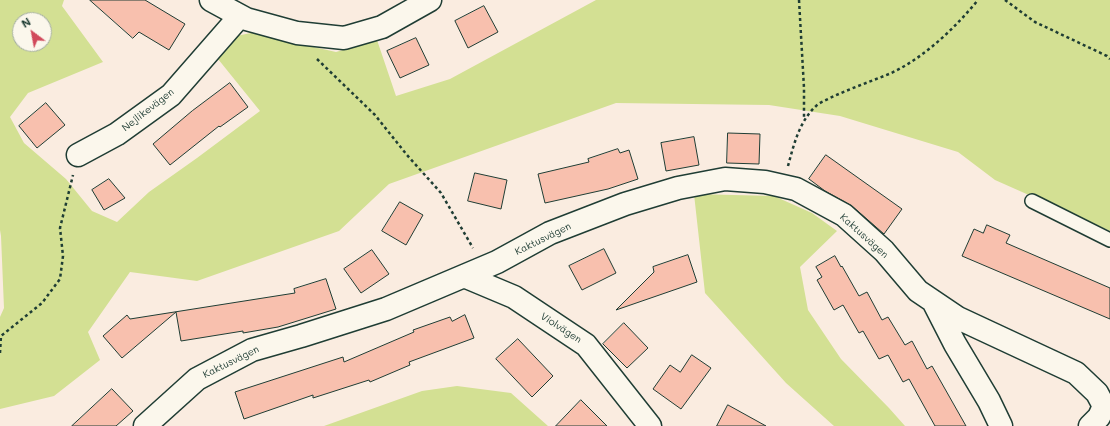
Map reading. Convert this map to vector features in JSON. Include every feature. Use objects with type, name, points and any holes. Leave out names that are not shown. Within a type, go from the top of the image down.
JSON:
[{"type":"street","points":[[211,0],[246,19],[297,33],[344,38],[382,27],[430,0]]},
{"type":"street","name":"Nejlikevägen","points":[[78,155],[117,134],[171,95],[240,16]]},
{"type":"street","name":"Kaktusvägen","points":[[145,426],[197,379],[222,364],[252,350],[386,309],[497,262],[550,233],[624,204],[678,188],[725,179],[765,182],[796,189],[844,215],[884,251],[918,292],[958,318],[1076,373],[1104,400]]},
{"type":"street","name":"Violvägen","points":[[464,276],[514,297],[586,345],[650,426]]},
{"type":"street","points":[[934,302],[955,344],[989,401],[1001,426]]},
{"type":"street","points":[[1090,426],[1099,417],[1104,400]]},
{"type":"lane","points":[[1032,201],[1110,240]]},
{"type":"path","points":[[799,0],[804,88],[804,120]]},
{"type":"path","points":[[782,185],[804,120],[817,105],[840,93],[891,73],[925,53],[966,14],[978,0]]},
{"type":"path","points":[[1005,0],[1035,22],[1107,56],[1110,59]]},
{"type":"path","points":[[297,33],[314,55],[376,115],[407,155],[441,193],[484,268]]},
{"type":"path","points":[[0,353],[1,336],[42,303],[60,279],[63,256],[60,228],[78,155]]},
{"type":"green space","points":[[0,0],[64,0],[62,6],[103,62],[28,93],[10,117],[24,143],[66,179],[92,211],[117,222],[149,192],[260,111],[218,59],[236,36],[251,33],[336,52],[377,40],[396,96],[450,79],[596,0],[1110,0],[1110,231],[995,180],[958,152],[840,116],[769,105],[616,103],[389,184],[339,231],[197,281],[130,272],[88,332],[100,360],[54,396],[0,409],[0,317],[4,308],[1,236]]},
{"type":"green space","points":[[694,194],[774,196],[812,213],[837,231],[800,267],[808,310],[841,359],[905,426],[834,426],[786,383],[705,293]]},
{"type":"green space","points":[[457,386],[511,393],[548,426],[324,426],[422,391]]},
{"type":"building","points":[[90,0],[145,0],[185,24],[169,50],[139,32],[133,38]]},
{"type":"building","points":[[484,6],[498,32],[468,48],[455,21]]},
{"type":"building","points":[[416,38],[429,65],[400,78],[387,51]]},
{"type":"building","points":[[230,83],[248,107],[220,127],[219,126],[170,165],[153,144],[192,111]]},
{"type":"building","points":[[46,103],[65,125],[37,148],[19,126]]},
{"type":"building","points":[[728,133],[760,134],[759,164],[727,163]]},
{"type":"building","points":[[694,137],[699,165],[666,171],[661,143]]},
{"type":"building","points":[[618,149],[620,153],[629,150],[638,179],[608,189],[545,203],[538,174],[589,162],[588,159]]},
{"type":"building","points":[[826,155],[902,209],[884,234],[852,206],[825,191],[809,179]]},
{"type":"building","points":[[475,173],[507,180],[501,209],[468,201]]},
{"type":"building","points":[[109,179],[125,198],[104,210],[92,190]]},
{"type":"building","points":[[400,202],[423,215],[406,245],[382,231]]},
{"type":"building","points":[[987,225],[1010,235],[1006,243],[1110,288],[1110,319],[962,256],[974,229],[983,233]]},
{"type":"building","points":[[604,249],[616,273],[582,290],[569,266]]},
{"type":"building","points":[[372,250],[389,274],[361,293],[344,269]]},
{"type":"building","points":[[688,255],[697,282],[616,310],[654,272],[653,267]]},
{"type":"building","points":[[835,256],[859,296],[867,292],[882,320],[888,317],[905,345],[912,341],[927,369],[932,366],[966,426],[935,426],[909,379],[903,382],[888,355],[879,359],[863,331],[859,333],[843,305],[834,310],[817,280],[822,277],[816,267]]},
{"type":"building","points":[[326,279],[336,309],[278,327],[181,341],[176,312],[122,358],[103,336],[127,315],[130,319],[295,293],[294,289]]},
{"type":"building","points":[[465,315],[474,338],[409,362],[410,365],[370,382],[369,380],[313,398],[313,395],[244,419],[235,392],[343,357],[344,362],[414,332],[413,330],[450,317],[452,321]]},
{"type":"building","points":[[624,323],[648,348],[627,368],[603,344]]},
{"type":"building","points":[[518,339],[553,376],[532,397],[496,359]]},
{"type":"building","points":[[692,355],[711,368],[681,409],[653,389],[670,365],[680,372]]},
{"type":"building","points":[[112,389],[133,411],[116,426],[72,426]]},
{"type":"building","points":[[581,400],[607,426],[556,426]]},
{"type":"building","points":[[728,405],[766,426],[717,426]]}]
